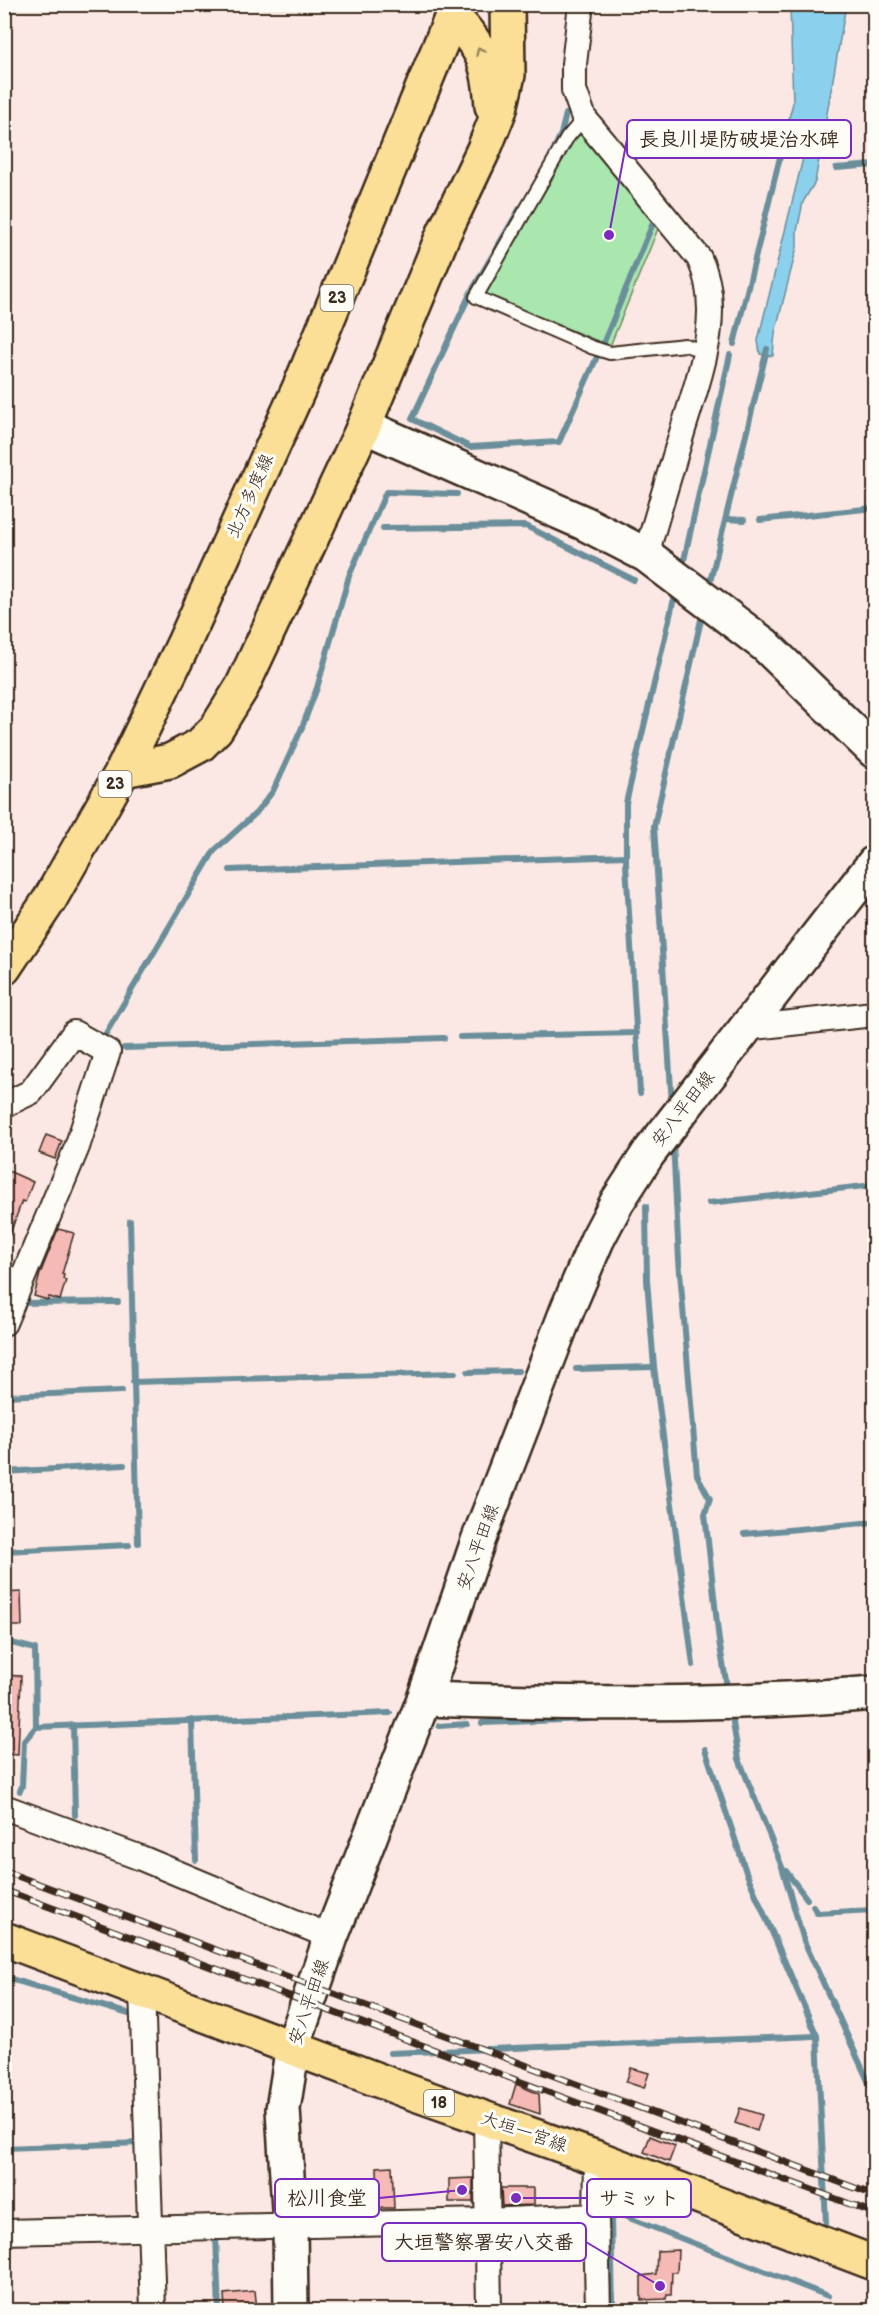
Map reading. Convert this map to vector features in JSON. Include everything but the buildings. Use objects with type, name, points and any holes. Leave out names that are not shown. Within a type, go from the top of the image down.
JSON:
[{"type":"main road","points":[[123,770],[170,761],[200,745],[216,729],[242,687],[364,426],[443,235],[484,149],[500,109],[508,75],[507,4]]},
{"type":"main road","points":[[455,10],[476,42],[490,75],[492,109],[484,149]]},
{"type":"main road","name":"北方多度線","points":[[4,968],[50,899],[123,770],[205,599],[301,384],[455,10]]},
{"type":"main road","points":[[364,426],[584,523],[656,562],[765,645],[874,751]]},
{"type":"main road","name":"安八平田線","points":[[291,2310],[290,2225],[283,2109],[293,2046],[331,1937],[424,1699],[478,1541],[568,1308],[617,1202],[648,1154],[874,863]]},
{"type":"main road","points":[[424,1699],[706,1702],[874,1693]]},
{"type":"main road","name":"大垣一宮線","points":[[4,1939],[874,2263]]},
{"type":"street","points":[[581,4],[574,64],[574,90],[585,118],[699,258],[710,289],[706,351],[656,562]]},
{"type":"street","points":[[744,1028],[874,1014]]},
{"type":"street","points":[[4,1106],[31,1092],[74,1033],[108,1052],[78,1147],[11,1293],[4,1323]]},
{"type":"street","points":[[4,1807],[141,1858],[331,1937]]},
{"type":"street","points":[[142,1990],[153,2310]]},
{"type":"street","points":[[486,2119],[489,2310]]},
{"type":"street","points":[[597,2158],[598,2310]]},
{"type":"street","points":[[4,2232],[487,2221],[596,2216]]},
{"type":"lane","points":[[585,118],[567,138],[476,297],[610,353],[686,345],[706,351]]},
{"type":"green space","points":[[578,128],[660,224],[610,346],[484,294]]},
{"type":"water","points":[[790,5],[846,5],[815,182],[803,202],[797,231],[797,247],[775,333],[773,356],[760,354],[758,340],[805,150],[783,141],[793,103]]},
{"type":"waterway","points":[[551,155],[561,134],[566,114]]},
{"type":"waterway","points":[[734,344],[784,141],[788,136]]},
{"type":"waterway","points":[[836,168],[874,165]]},
{"type":"waterway","points":[[520,208],[470,294],[412,419],[470,447],[559,442],[596,359]]},
{"type":"waterway","points":[[603,344],[653,223]]},
{"type":"waterway","points":[[708,590],[767,349]]},
{"type":"waterway","points":[[682,569],[730,355]]},
{"type":"waterway","points":[[105,1035],[214,851],[256,813],[273,791],[317,688],[349,576],[386,492],[457,494]]},
{"type":"waterway","points":[[760,520],[874,508]]},
{"type":"waterway","points":[[726,519],[744,520]]},
{"type":"waterway","points":[[383,528],[526,526],[634,580]]},
{"type":"waterway","points":[[640,1093],[626,864],[626,803],[676,590]]},
{"type":"waterway","points":[[672,1105],[654,826],[703,611]]},
{"type":"waterway","points":[[230,870],[626,856]]},
{"type":"waterway","points":[[460,1037],[637,1033]]},
{"type":"waterway","points":[[124,1048],[444,1038]]},
{"type":"waterway","points":[[673,1142],[679,1260],[697,1475],[710,1499],[705,1514],[719,1641],[728,1692]]},
{"type":"waterway","points":[[709,1203],[874,1185]]},
{"type":"waterway","points":[[646,1206],[647,1280],[654,1367],[693,1665]]},
{"type":"waterway","points":[[130,1221],[138,1543]]},
{"type":"waterway","points":[[23,1303],[118,1302]]},
{"type":"waterway","points":[[576,1369],[654,1367]]},
{"type":"waterway","points":[[468,1372],[518,1371]]},
{"type":"waterway","points":[[133,1382],[455,1373]]},
{"type":"waterway","points":[[4,1396],[122,1391]]},
{"type":"waterway","points":[[4,1472],[124,1465]]},
{"type":"waterway","points":[[744,1534],[874,1522]]},
{"type":"waterway","points":[[4,1551],[129,1545]]},
{"type":"waterway","points":[[4,1641],[35,1649],[36,1727],[390,1713]]},
{"type":"waterway","points":[[731,1711],[739,1759],[782,1867],[804,1941],[874,2094]]},
{"type":"waterway","points":[[482,1723],[589,1719]]},
{"type":"waterway","points":[[192,1720],[196,1860]]},
{"type":"waterway","points":[[439,1726],[467,1724]]},
{"type":"waterway","points":[[73,1725],[75,1815]]},
{"type":"waterway","points":[[20,1791],[24,1741],[36,1727]]},
{"type":"waterway","points":[[705,1749],[746,1872],[817,2036],[826,2223]]},
{"type":"waterway","points":[[786,1871],[807,1899]]},
{"type":"waterway","points":[[813,1906],[817,1913],[874,1910]]},
{"type":"waterway","points":[[4,1977],[136,2016]]},
{"type":"waterway","points":[[390,2053],[817,2036]]},
{"type":"waterway","points":[[4,2148],[141,2143]]},
{"type":"waterway","points":[[613,2310],[611,2219],[619,2214],[828,2296]]},
{"type":"waterway","points":[[213,2237],[216,2237],[219,2310]]},
{"type":"railway","points":[[4,1871],[874,2195]]},
{"type":"railway","points":[[4,1890],[874,2213]]},
{"type":"place","name":"長良川堤防破堤治水碑","points":[[609,235]]},
{"type":"place","name":"松川食堂","points":[[462,2190]]},
{"type":"place","name":"サミット","points":[[516,2198]]},
{"type":"place","name":"大垣警察署安八交番","points":[[660,2286]]}]
